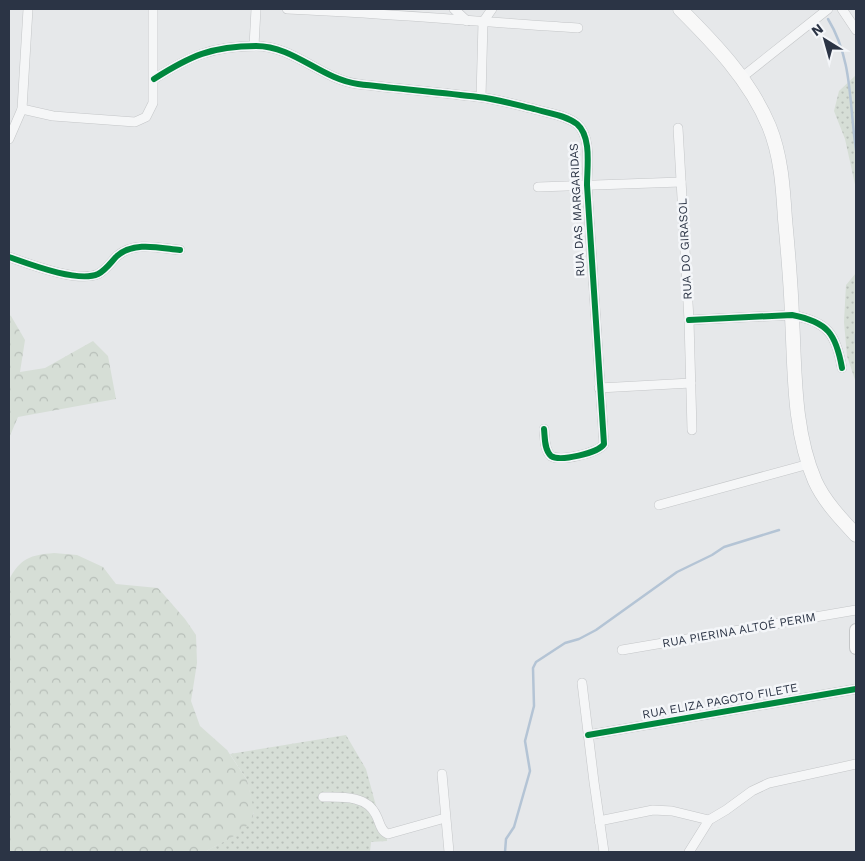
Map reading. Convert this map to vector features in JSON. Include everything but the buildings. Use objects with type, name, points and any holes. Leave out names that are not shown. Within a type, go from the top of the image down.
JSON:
[{"type":"main road","points":[[680,9],[742,78],[768,125],[778,154],[784,207],[795,383],[802,436],[809,464],[820,491],[856,535]]},
{"type":"street","points":[[9,139],[22,109],[28,9]]},
{"type":"street","points":[[22,109],[53,116],[135,122],[146,117],[153,103],[153,9]]},
{"type":"street","points":[[254,46],[256,9]]},
{"type":"street","points":[[288,9],[346,10],[467,21],[578,28]]},
{"type":"street","points":[[454,9],[467,21]]},
{"type":"street","points":[[480,97],[483,22],[492,9]]},
{"type":"street","points":[[742,78],[828,9]]},
{"type":"street","points":[[842,9],[856,30]]},
{"type":"street","name":"RUA DAS MARGARIDAS","points":[[154,79],[187,59],[213,50],[254,46],[271,47],[286,52],[341,80],[480,97],[547,113],[576,123],[584,132],[586,143],[599,388],[604,444],[600,449],[566,458],[554,457],[547,449],[544,429]]},
{"type":"street","name":"RUA DO GIRASOL","points":[[678,128],[689,320],[692,430]]},
{"type":"street","points":[[538,187],[681,182]]},
{"type":"street","points":[[9,257],[42,269],[63,274],[91,276],[98,274],[118,256],[132,248],[145,247],[180,250]]},
{"type":"street","points":[[689,320],[792,315],[810,320],[829,332],[838,347],[842,368]]},
{"type":"street","points":[[599,388],[691,383]]},
{"type":"street","points":[[659,505],[809,464]]},
{"type":"street","name":"RUA PIERINA ALTOÉ PERIM","points":[[622,650],[856,610]]},
{"type":"street","points":[[856,630],[856,648]]},
{"type":"street","points":[[582,683],[604,852]]},
{"type":"street","name":"RUA ELIZA PAGOTO FILETE","points":[[588,735],[856,689]]},
{"type":"street","points":[[688,852],[709,820],[731,807],[752,791],[769,783],[856,764]]},
{"type":"street","points":[[442,774],[448,849]]},
{"type":"street","points":[[323,797],[346,797],[365,802],[373,809],[382,830],[386,834],[445,818]]},
{"type":"street","points":[[599,821],[653,810],[709,820]]},
{"type":"green space","points":[[856,75],[856,189],[845,139],[834,111],[839,91]]},
{"type":"green space","points":[[856,273],[856,383],[847,356],[844,322],[846,285]]},
{"type":"green space","points":[[9,315],[25,340],[20,372],[45,368],[93,341],[108,356],[116,399],[18,417],[9,438]]},
{"type":"green space","points":[[54,553],[77,555],[103,567],[116,584],[158,588],[185,619],[196,635],[197,663],[191,701],[200,726],[227,750],[247,780],[254,810],[248,824],[235,836],[205,852],[9,852],[9,580],[17,567],[27,559]]},
{"type":"green space","points":[[346,735],[366,769],[387,841],[371,842],[370,852],[205,852],[238,833],[254,814],[247,780],[230,754]]},
{"type":"waterway","points":[[828,19],[842,50],[846,66],[856,150]]},
{"type":"waterway","points":[[856,334],[856,343]]},
{"type":"waterway","points":[[505,852],[506,839],[514,827],[530,771],[525,741],[534,706],[533,668],[536,662],[565,643],[579,639],[596,630],[677,572],[724,547],[779,530]]},
{"type":"cycle path","points":[[154,79],[190,58],[214,50],[240,46],[270,47],[283,51],[345,81],[492,99],[567,118],[577,124],[585,136],[588,153],[587,185],[604,444],[594,451],[570,457],[556,458],[551,456],[547,450],[544,429]]},
{"type":"cycle path","points":[[9,257],[54,272],[89,276],[98,274],[117,256],[131,248],[156,247],[180,250]]},
{"type":"cycle path","points":[[689,320],[792,315],[814,321],[828,331],[833,338],[837,346],[842,368]]},
{"type":"cycle path","points":[[588,735],[856,689]]}]
